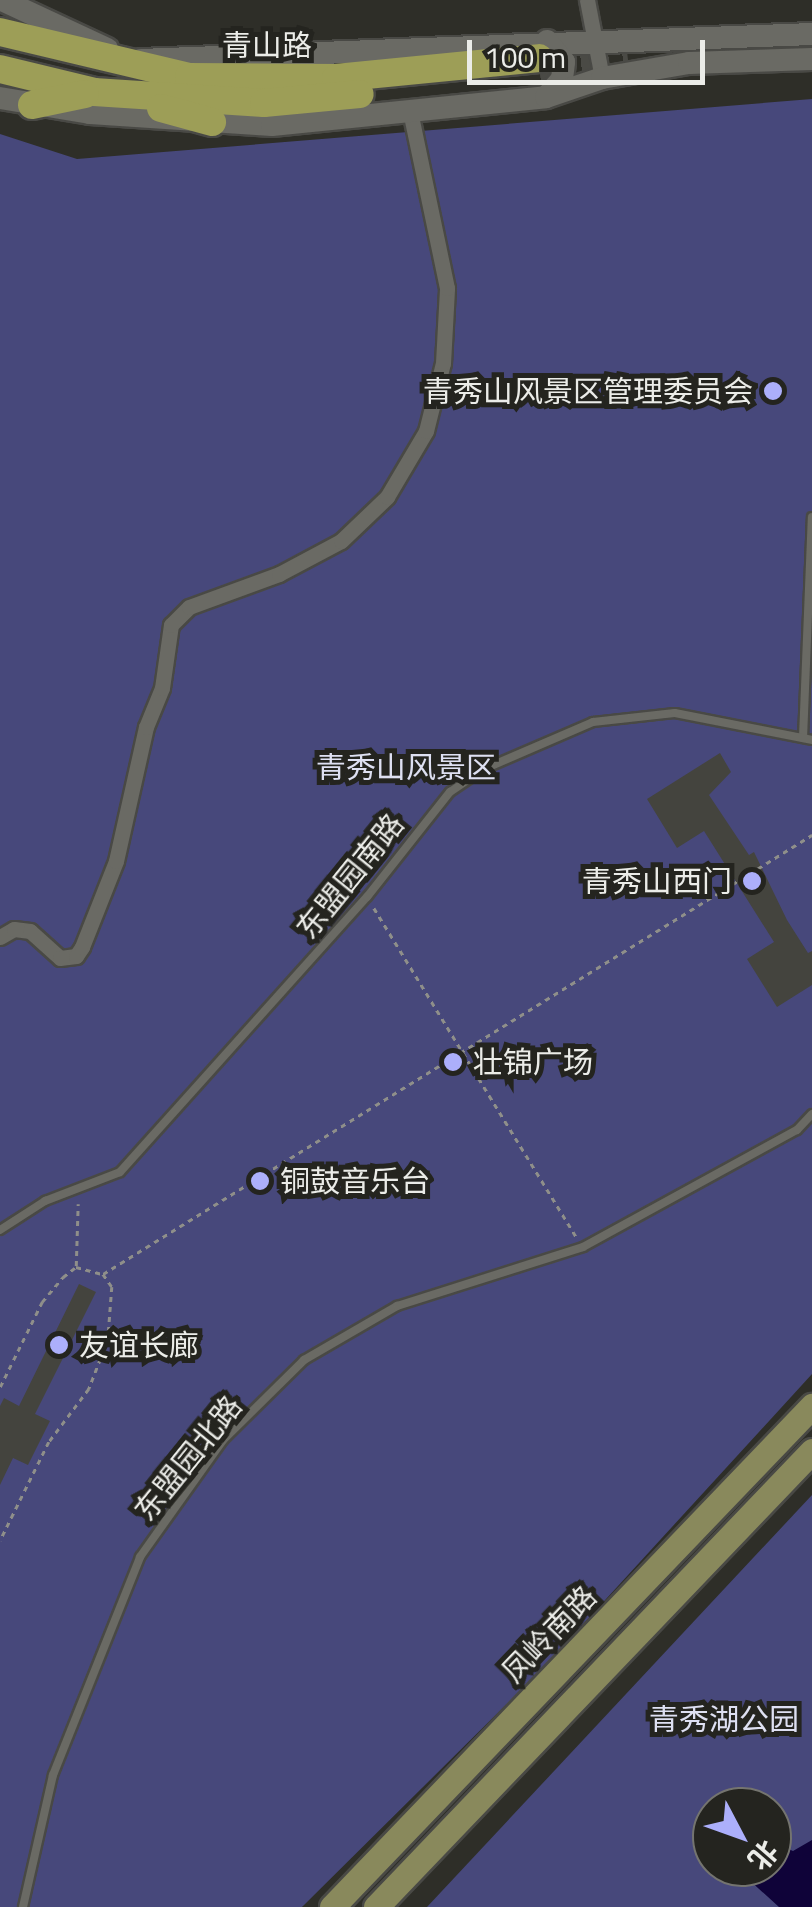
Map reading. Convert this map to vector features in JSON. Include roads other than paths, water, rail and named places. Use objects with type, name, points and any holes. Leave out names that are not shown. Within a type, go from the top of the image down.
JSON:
[{"type":"highway","name":"青山路","points":[[0,32],[189,76],[260,79],[543,68]]},
{"type":"highway","name":"青山路","points":[[0,69],[94,92],[264,103],[543,68]]},
{"type":"highway","points":[[32,105],[94,92],[212,122]]},
{"type":"main road","name":"凤岭南路","points":[[332,1907],[812,1406]]},
{"type":"main road","points":[[376,1907],[812,1451]]},
{"type":"street","points":[[2,0],[129,60]]},
{"type":"street","points":[[587,0],[602,78]]},
{"type":"street","points":[[0,98],[32,105],[212,122],[411,116],[543,68],[594,38],[812,34]]},
{"type":"street","points":[[543,68],[602,78],[690,62],[812,59]]},
{"type":"street","points":[[0,937],[14,929],[30,931],[60,958],[76,956],[116,860],[146,727],[162,688],[171,624],[189,607],[341,541],[386,498],[426,431],[444,363],[446,288],[411,116]]},
{"type":"lane","points":[[807,738],[812,517]]},
{"type":"lane","name":"东盟园南路","points":[[0,1230],[45,1201],[78,1193],[120,1172],[367,896],[450,792],[522,748],[593,722],[699,714],[807,738]]},
{"type":"lane","name":"东盟园北路","points":[[23,1907],[53,1775],[140,1556],[223,1440],[304,1360],[397,1306],[583,1247],[797,1130],[812,1114]]},
{"type":"tunnel","points":[[540,74],[628,64]]},
{"type":"place","name":"青秀山风景区管理委员会","points":[[773,391]]},
{"type":"place","name":"青秀山西门","points":[[752,881]]},
{"type":"place","name":"壮锦广场","points":[[453,1062]]},
{"type":"place","name":"铜鼓音乐台","points":[[260,1181]]},
{"type":"place","name":"友谊长廊","points":[[59,1345]]},
{"type":"park label","name":"青秀山风景区","points":[[406,767]]},
{"type":"park label","name":"青秀湖公园","points":[[724,1719]]}]
